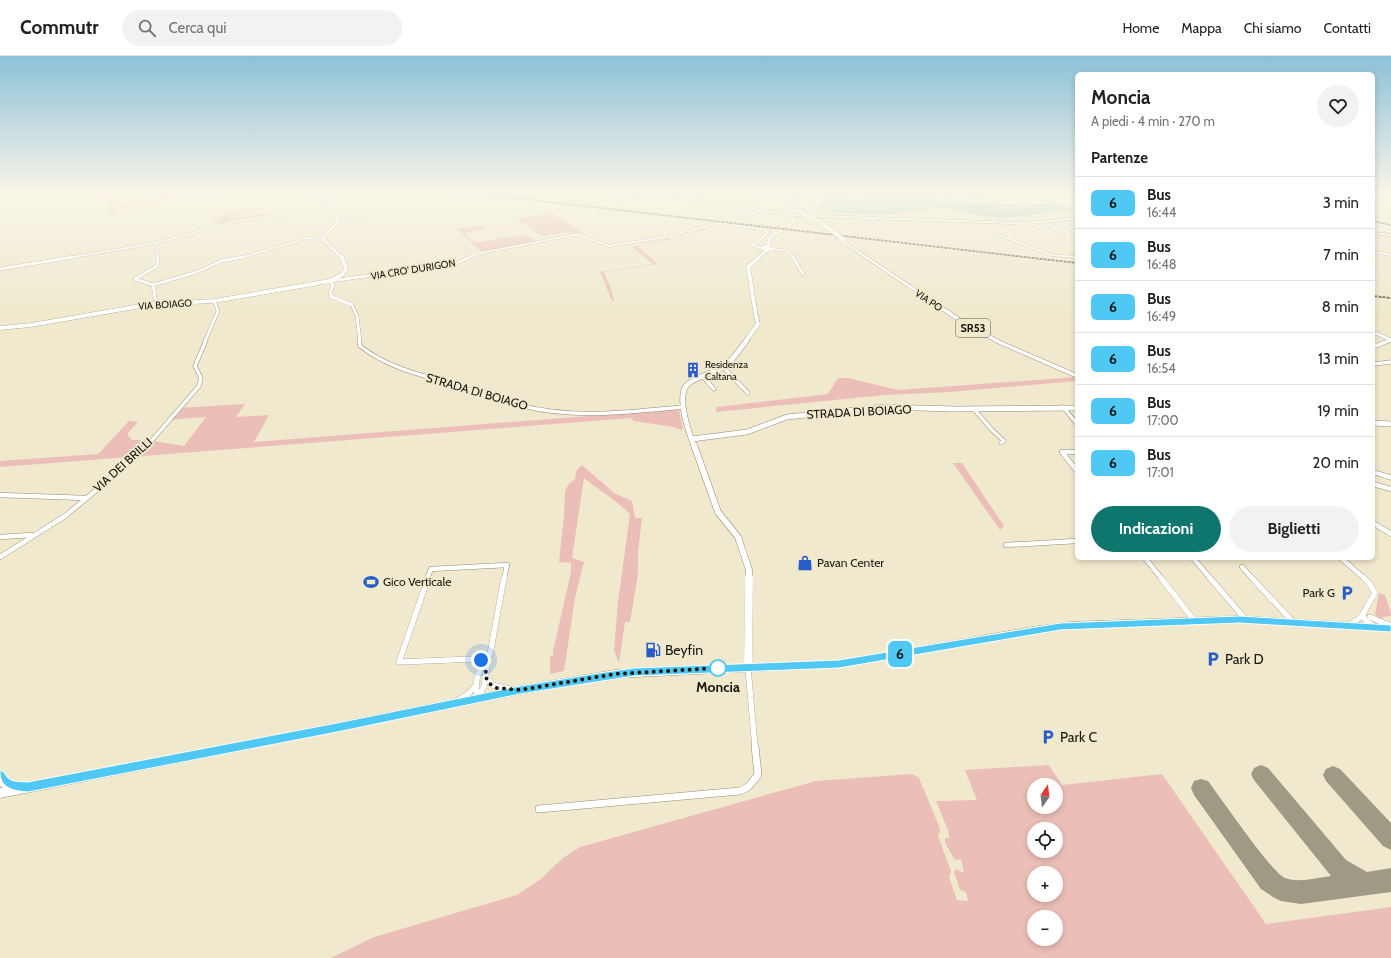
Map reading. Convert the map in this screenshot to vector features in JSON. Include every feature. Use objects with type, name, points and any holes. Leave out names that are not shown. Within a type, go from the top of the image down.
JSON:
[{"type":"highway","name":"VIA PO","points":[[834,233],[967,321],[1022,350],[1075,373]]},
{"type":"highway","points":[[1375,475],[1391,480]]},
{"type":"main road","points":[[1375,233],[1391,235]]},
{"type":"main road","points":[[0,793],[337,728],[478,698],[634,672],[839,664],[1050,628],[1194,620],[1246,620],[1391,627]]},
{"type":"main road","points":[[0,775],[0,780],[9,786],[28,787]]},
{"type":"street","points":[[0,269],[156,244],[193,233]]},
{"type":"street","points":[[156,244],[158,262],[156,267],[138,275],[135,279],[154,285],[197,272],[221,261],[236,259],[308,238],[323,237],[327,233]]},
{"type":"street","name":"VIA CRO' DURIGON","points":[[330,281],[455,264],[476,254],[573,235],[579,235],[602,245],[615,245],[665,237],[679,233]]},
{"type":"street","name":"VIA CRO' DURIGON","points":[[762,248],[752,245],[758,242],[767,233]]},
{"type":"street","points":[[539,809],[740,790],[748,787],[758,775],[754,748],[755,737],[748,668],[749,570],[738,537],[718,512],[686,424],[683,407],[684,391],[686,386],[691,382],[723,367],[734,358],[758,324],[754,310],[753,292],[748,267],[767,248],[770,236],[776,233]]},
{"type":"street","points":[[996,233],[1051,255],[1075,257]]},
{"type":"street","points":[[1054,233],[1063,237]]},
{"type":"street","points":[[323,237],[328,245],[342,257],[346,269],[343,274],[330,281]]},
{"type":"street","points":[[762,248],[773,248],[789,251],[803,274]]},
{"type":"street","points":[[1375,252],[1391,255]]},
{"type":"street","name":"VIA BOIAGO","points":[[0,328],[31,325],[156,303],[214,301],[330,281]]},
{"type":"street","name":"STRADA DI BOIAGO","points":[[330,281],[333,285],[330,293],[332,297],[352,305],[357,316],[360,346],[370,354],[392,365],[522,406],[556,412],[618,413],[683,407]]},
{"type":"street","points":[[154,285],[156,303]]},
{"type":"street","name":"VIA DEI BRILLI","points":[[0,557],[64,516],[140,454],[199,386],[200,378],[195,366],[218,311],[214,301]]},
{"type":"street","points":[[1375,333],[1391,340]]},
{"type":"street","points":[[1375,346],[1391,340]]},
{"type":"street","points":[[1375,364],[1391,362]]},
{"type":"street","points":[[723,367],[748,393]]},
{"type":"street","points":[[703,377],[714,389]]},
{"type":"street","points":[[1063,407],[1075,422]]},
{"type":"street","name":"STRADA DI BOIAGO","points":[[692,439],[747,432],[787,417],[804,414],[884,408],[1075,408]]},
{"type":"street","points":[[974,408],[992,430],[1002,438],[1004,441],[1001,442]]},
{"type":"street","points":[[1375,423],[1391,424]]},
{"type":"street","points":[[1075,452],[1062,452],[1075,468]]},
{"type":"street","points":[[1375,485],[1391,489]]},
{"type":"street","points":[[0,496],[86,498]]},
{"type":"street","points":[[1375,524],[1391,534]]},
{"type":"street","points":[[0,537],[34,535]]},
{"type":"street","points":[[1006,545],[1075,540]]},
{"type":"street","points":[[1147,560],[1194,620]]},
{"type":"street","points":[[1195,560],[1246,620]]},
{"type":"street","points":[[1343,560],[1373,588],[1375,593],[1364,612],[1355,622],[1347,626]]},
{"type":"street","points":[[478,698],[476,694],[480,666],[483,662],[490,654],[507,565],[431,569],[399,662],[474,659],[483,662],[487,666],[482,691],[478,698]]},
{"type":"street","points":[[1242,566],[1293,622]]},
{"type":"street","points":[[1364,612],[1370,617],[1391,627]]},
{"type":"street","points":[[1364,612],[1366,621],[1375,627]]},
{"type":"street","points":[[1370,617],[1375,627]]},
{"type":"street","points":[[485,676],[490,684],[497,688],[520,690]]},
{"type":"street","points":[[452,703],[464,696],[477,684]]},
{"type":"shaded area","points":[[462,233],[464,233],[475,243],[503,238],[499,236],[507,238],[525,235],[536,241],[482,252]]},
{"type":"shaded area","points":[[538,233],[561,233],[542,236]]},
{"type":"shaded area","points":[[570,233],[583,233],[573,235]]},
{"type":"shaded area","points":[[677,233],[688,233],[668,237],[670,240],[637,246],[658,264],[604,272],[611,289],[614,301],[612,301],[600,272],[653,264],[632,247],[665,239],[661,237]]},
{"type":"shaded area","points":[[1075,377],[1075,381],[950,392],[884,395],[716,412],[717,407],[828,394],[838,378],[848,378],[898,390]]},
{"type":"shaded area","points":[[245,404],[236,417],[269,415],[254,442],[679,409],[683,429],[681,430],[674,427],[633,421],[632,418],[0,467],[0,461],[98,454],[129,421],[138,422],[127,434],[132,440],[148,440],[184,446],[206,417],[167,420],[178,408]]},
{"type":"shaded area","points":[[953,463],[962,463],[1004,526],[1000,530]]},
{"type":"shaded area","points":[[582,465],[614,493],[632,501],[635,518],[642,518],[638,552],[638,574],[630,622],[625,622],[619,663],[614,650],[618,602],[630,514],[584,478],[572,558],[584,562],[575,598],[564,671],[550,674],[550,656],[553,656],[571,572],[571,563],[559,562],[565,491],[568,485],[575,479],[576,471]]},
{"type":"shaded area","points":[[1379,593],[1385,595],[1391,613],[1391,616],[1382,617],[1383,619],[1380,619],[1375,614]]},
{"type":"shaded area","points":[[1049,765],[1057,778],[1027,778],[1027,814],[1063,814],[1063,785],[1162,774],[1266,924],[1391,907],[1391,958],[331,958],[374,937],[517,895],[542,878],[563,858],[580,847],[816,781],[912,774],[919,778],[939,826],[940,832],[938,836],[951,871],[949,877],[957,900],[968,901],[966,892],[960,890],[954,872],[956,869],[964,873],[961,859],[955,860],[945,843],[945,838],[949,838],[948,830],[936,801],[977,800],[965,770]]},
{"type":"taxiway","points":[[1261,774],[1338,868],[1356,879],[1367,883]]},
{"type":"taxiway","points":[[1333,775],[1391,839]]},
{"type":"taxiway","points":[[1201,788],[1269,881],[1281,889],[1301,892],[1391,880]]},
{"type":"railway","points":[[818,233],[1075,263]]},
{"type":"railway","points":[[1375,296],[1391,298]]},
{"type":"bus line","name":"6","points":[[0,775],[0,780],[4,784],[21,788],[337,728],[452,703],[599,676],[634,672],[839,664],[1060,626],[1239,619],[1391,628]]},
{"type":"place","name":"Residenza Caltana","points":[[693,370]]},
{"type":"place","name":"Pavan Center","points":[[805,563]]},
{"type":"place","name":"Gico Verticale","points":[[371,582]]},
{"type":"place","name":"Park G","points":[[1347,593]]},
{"type":"place","name":"Beyfin","points":[[653,650]]},
{"type":"place","name":"Park D","points":[[1213,659]]},
{"type":"place","name":"Moncia","points":[[718,668]]},
{"type":"place","name":"Park C","points":[[1048,737]]},
{"type":"route","points":[[481,660],[487,666],[485,676],[490,684],[497,688],[520,690],[615,674],[718,668]]}]
